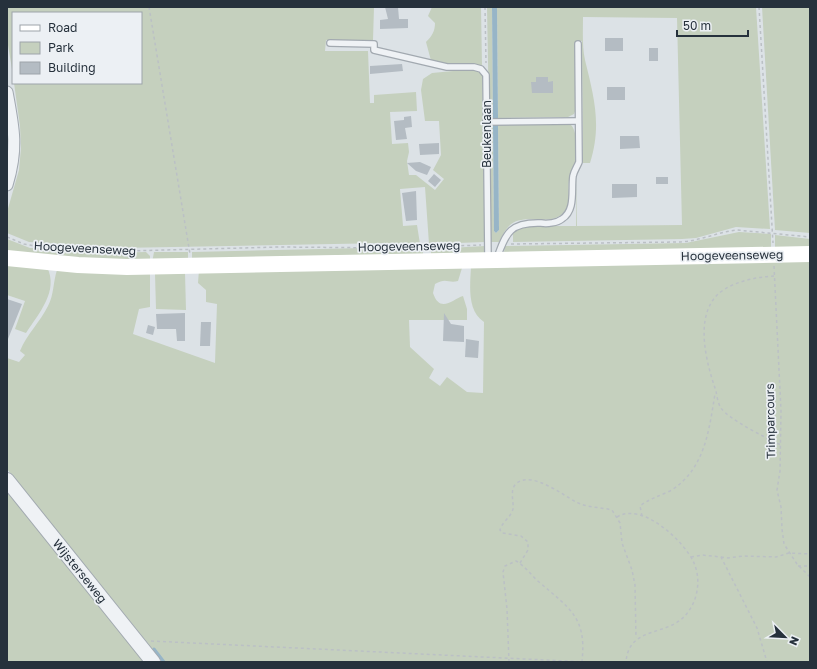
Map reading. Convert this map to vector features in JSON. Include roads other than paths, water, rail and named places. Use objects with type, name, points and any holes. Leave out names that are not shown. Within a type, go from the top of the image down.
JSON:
[{"type":"main road","name":"Hoogeveenseweg","points":[[7,258],[78,265],[127,267],[810,254]]},
{"type":"street","points":[[7,92],[15,148],[13,166],[7,185]]},
{"type":"street","name":"Wijsterseweg","points":[[7,480],[153,662]]},
{"type":"lane","name":"Beukenlaan","points":[[330,43],[374,44],[374,50],[447,67],[474,67],[481,69],[486,75],[488,244],[492,261]]},
{"type":"lane","points":[[492,261],[508,232],[521,224],[547,224],[562,220],[570,208],[573,177],[579,162],[578,44]]},
{"type":"lane","points":[[486,122],[578,121]]},
{"type":"water","points":[[492,7],[497,7],[498,118],[493,118]]},
{"type":"water","points":[[498,125],[499,230],[496,233],[494,231],[493,126]]},
{"type":"waterway","points":[[154,649],[164,662]]}]
